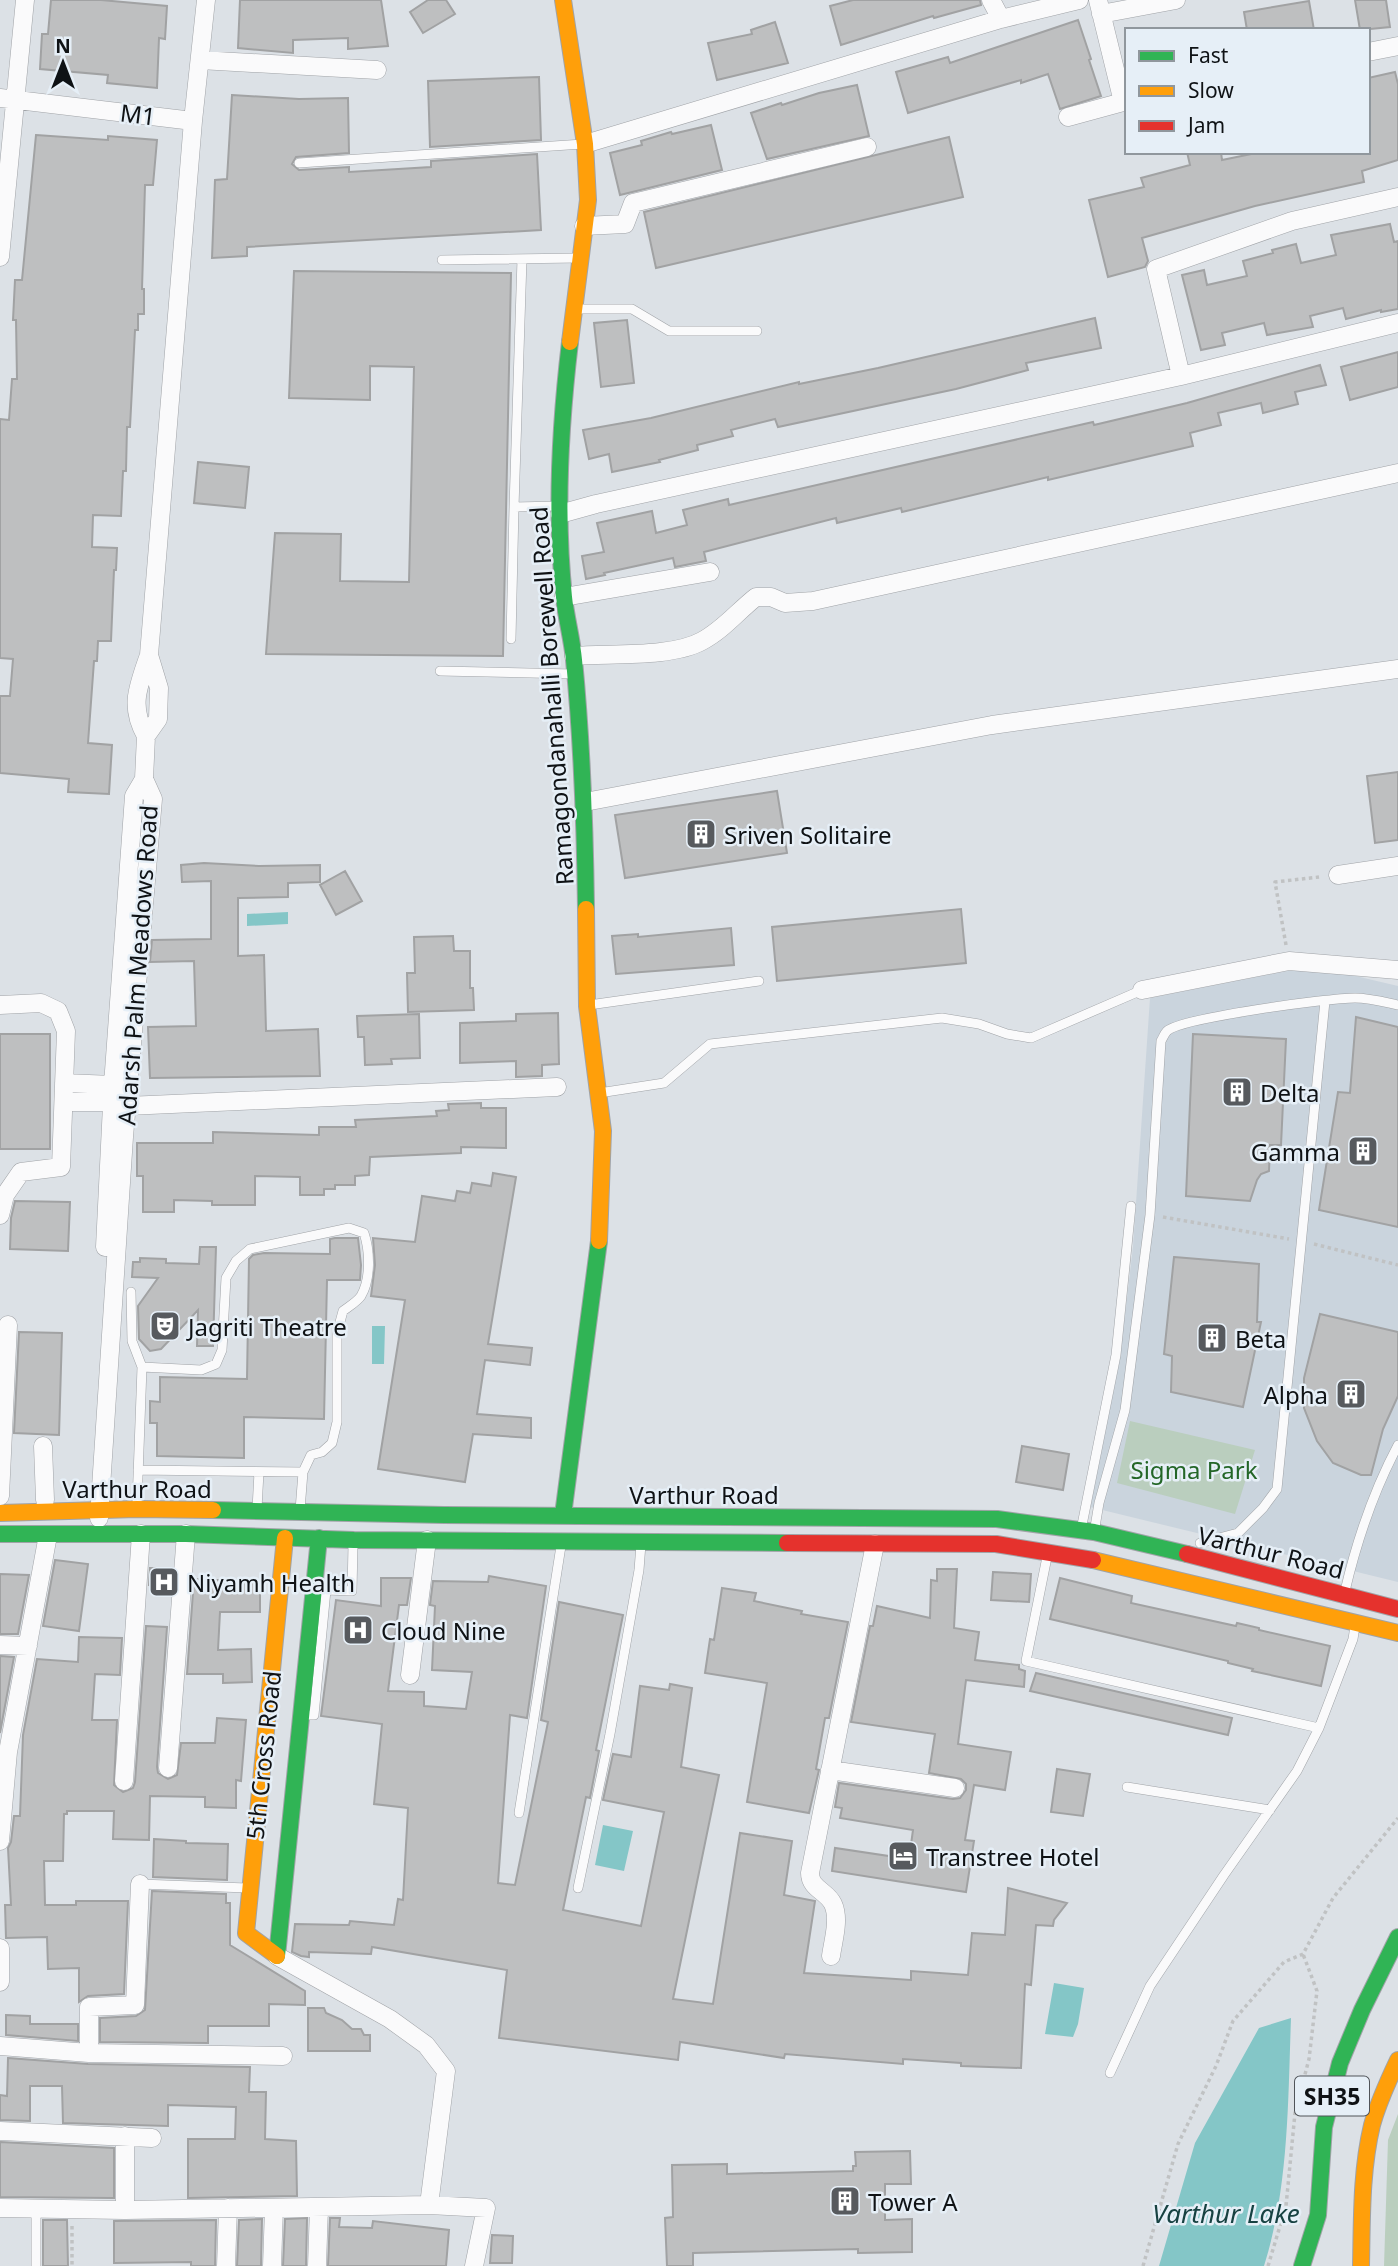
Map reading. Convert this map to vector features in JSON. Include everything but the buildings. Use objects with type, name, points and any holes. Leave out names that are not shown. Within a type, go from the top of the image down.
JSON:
[{"type":"main road","name":"Ramagondanahalli Borewell Road","points":[[563,0],[585,144],[588,200],[562,407],[564,597],[575,665],[585,802],[587,1006],[603,1131],[600,1234],[563,1515]]},
{"type":"main road","name":"Varthur Road","points":[[0,1513],[45,1506],[95,1511],[137,1509],[997,1519],[1088,1531],[1398,1609]]},
{"type":"main road","name":"Varthur Road","points":[[0,1534],[186,1534],[354,1540],[996,1544],[1049,1552],[1182,1580],[1355,1625],[1398,1633]]},
{"type":"main road","name":"5th Cross Road","points":[[277,1956],[246,1933],[285,1538]]},
{"type":"main road","name":"5th Cross Road","points":[[277,1956],[319,1538]]},
{"type":"main road","name":"SH35","points":[[1302,2266],[1318,2215],[1324,2127],[1340,2063],[1362,2010],[1398,1937]]},
{"type":"main road","name":"SH35","points":[[1361,2266],[1366,2154],[1378,2106],[1398,2060]]},
{"type":"street","points":[[0,257],[8,99],[24,0]]},
{"type":"street","points":[[144,779],[146,736],[136,719],[137,688],[149,656],[193,121],[206,0]]},
{"type":"street","points":[[991,0],[1001,19]]},
{"type":"street","points":[[585,144],[1001,19],[1079,0]]},
{"type":"street","points":[[1068,117],[1125,102],[1099,7],[1176,0]]},
{"type":"street","points":[[1370,52],[1398,46]]},
{"type":"street","points":[[200,60],[377,70]]},
{"type":"street","name":"M1","points":[[8,99],[193,121]]},
{"type":"street","points":[[584,226],[625,224],[633,203],[867,147]]},
{"type":"street","points":[[1181,376],[1156,269],[1292,221],[1398,197]]},
{"type":"street","points":[[561,510],[1181,376],[1398,323]]},
{"type":"street","points":[[575,665],[678,651],[702,641],[725,625],[756,597],[771,597],[785,603],[813,601],[1398,473]]},
{"type":"street","points":[[564,597],[710,572]]},
{"type":"street","points":[[585,802],[992,725],[1398,669]]},
{"type":"street","name":"Adarsh Palm Meadows Road","points":[[118,1097],[153,799],[144,779]]},
{"type":"street","name":"Adarsh Palm Meadows Road","points":[[95,1535],[134,796],[144,779]]},
{"type":"street","points":[[1338,875],[1398,866]]},
{"type":"street","points":[[1142,990],[1289,961],[1398,970]]},
{"type":"street","points":[[0,1005],[41,1003],[58,1011],[66,1031],[61,1167],[21,1172],[5,1195],[0,1215]]},
{"type":"street","points":[[64,1083],[118,1097]]},
{"type":"street","points":[[64,1102],[118,1097],[557,1087]]},
{"type":"street","points":[[0,1496],[8,1325]]},
{"type":"street","points":[[43,1446],[45,1506]]},
{"type":"street","points":[[124,1781],[141,1534]]},
{"type":"street","points":[[167,1768],[186,1534]]},
{"type":"street","points":[[0,1840],[4,1751],[28,1647],[48,1535]]},
{"type":"street","points":[[410,1675],[427,1540]]},
{"type":"street","points":[[831,1956],[836,1918],[834,1908],[831,1901],[815,1888],[810,1879],[874,1544]]},
{"type":"street","points":[[0,1645],[28,1647]]},
{"type":"street","points":[[830,1770],[955,1788]]},
{"type":"street","points":[[89,2053],[89,2007],[135,2005],[140,1884]]},
{"type":"street","points":[[0,1948],[0,1982]]},
{"type":"street","name":"5th Cross Road","points":[[277,1956],[390,2019],[426,2045],[446,2071],[429,2205]]},
{"type":"street","points":[[0,2046],[89,2053],[283,2056]]},
{"type":"street","points":[[0,2131],[152,2138]]},
{"type":"street","points":[[125,2136],[125,2210]]},
{"type":"street","points":[[0,2208],[125,2210],[429,2205],[486,2208],[474,2266]]},
{"type":"street","points":[[317,2266],[319,2207]]},
{"type":"street","points":[[226,2266],[228,2208]]},
{"type":"street","points":[[272,2266],[274,2208]]},
{"type":"lane","points":[[299,163],[585,144]]},
{"type":"lane","points":[[442,260],[580,258]]},
{"type":"lane","points":[[511,639],[522,259]]},
{"type":"lane","points":[[574,309],[632,309],[669,331],[757,331]]},
{"type":"lane","points":[[514,507],[561,510]]},
{"type":"lane","points":[[440,671],[575,665]]},
{"type":"lane","points":[[587,1006],[759,981]]},
{"type":"lane","points":[[598,1094],[664,1083],[710,1044],[942,1018],[979,1024],[1007,1034],[1031,1038],[1142,990]]},
{"type":"lane","points":[[1088,1531],[1099,1503],[1125,1410],[1150,1215],[1161,1041],[1167,1031],[1180,1026],[1238,1013],[1357,998],[1398,1004]]},
{"type":"lane","points":[[1200,1544],[1238,1533],[1277,1489],[1325,1000]]},
{"type":"lane","points":[[1088,1531],[1116,1355],[1131,1206]]},
{"type":"lane","points":[[142,1367],[201,1370],[216,1364],[222,1350],[226,1278],[236,1261],[250,1249],[349,1228],[364,1233],[368,1247],[367,1278],[360,1298],[343,1311],[337,1333],[335,1432],[332,1443],[322,1452],[312,1455],[303,1472],[299,1512]]},
{"type":"lane","points":[[131,1292],[132,1341],[142,1367],[137,1509]]},
{"type":"lane","points":[[1345,1594],[1363,1524],[1382,1475],[1398,1445]]},
{"type":"lane","points":[[138,1470],[303,1472]]},
{"type":"lane","points":[[257,1511],[259,1472]]},
{"type":"lane","points":[[301,1715],[314,1715],[326,1590],[352,1591],[354,1540]]},
{"type":"lane","points":[[519,1813],[562,1541]]},
{"type":"lane","points":[[578,1888],[610,1734],[639,1570],[641,1542]]},
{"type":"lane","points":[[1049,1552],[1026,1661],[1319,1728]]},
{"type":"lane","points":[[1110,2073],[1150,1986],[1297,1770],[1319,1728],[1353,1639],[1355,1625]]},
{"type":"lane","points":[[1126,1787],[1270,1810]]},
{"type":"lane","points":[[140,1884],[249,1888]]},
{"type":"lane","points":[[36,2208],[36,2266]]},
{"type":"path","points":[[1289,961],[1275,882],[1338,875]]},
{"type":"path","points":[[1150,1215],[1303,1241],[1398,1265]]},
{"type":"path","points":[[1143,2266],[1178,2144],[1216,2066],[1233,2021],[1284,1962],[1303,1954],[1333,1898],[1398,1818]]},
{"type":"path","points":[[1268,2266],[1286,2206],[1295,2113],[1309,2059],[1317,1991],[1303,1954]]},
{"type":"path","points":[[72,2209],[72,2266]]},
{"type":"shaded area","points":[[1313,966],[1398,986],[1398,1582],[1090,1507],[1120,1356],[1133,1247],[1150,998]]},
{"type":"green space","name":"Sigma Park","points":[[1130,1421],[1255,1450],[1235,1514],[1117,1483]]},
{"type":"green space","points":[[1398,2114],[1398,2266],[1384,2266],[1388,2140]]},
{"type":"water","points":[[288,912],[288,924],[247,926],[247,914]]},
{"type":"water","points":[[372,1326],[385,1326],[384,1364],[372,1364]]},
{"type":"water","points":[[603,1825],[633,1831],[624,1871],[595,1865]]},
{"type":"water","points":[[1054,1983],[1084,1988],[1073,2037],[1045,2034]]},
{"type":"water","name":"Varthur Lake","points":[[1291,2018],[1283,2174],[1264,2266],[1159,2266],[1195,2143],[1259,2028]]},
{"type":"traffic: fast","points":[[570,342],[561,437],[559,502],[561,565],[579,722],[586,909]]},
{"type":"traffic: fast","points":[[563,1515],[599,1241]]},
{"type":"traffic: fast","points":[[213,1510],[444,1515],[997,1519],[1094,1532],[1187,1554]]},
{"type":"traffic: fast","points":[[0,1534],[186,1534],[354,1540],[787,1543]]},
{"type":"traffic: fast","points":[[277,1956],[319,1538]]},
{"type":"traffic: fast","points":[[1302,2266],[1318,2215],[1324,2127],[1340,2063],[1362,2010],[1398,1937]]},
{"type":"traffic: slow","points":[[563,0],[585,144],[588,200],[570,342]]},
{"type":"traffic: slow","points":[[586,909],[587,1006],[603,1131],[599,1241]]},
{"type":"traffic: slow","points":[[0,1513],[213,1510]]},
{"type":"traffic: slow","points":[[277,1956],[246,1933],[285,1538]]},
{"type":"traffic: slow","points":[[1093,1560],[1398,1633]]},
{"type":"traffic: slow","points":[[1361,2266],[1368,2142],[1377,2109],[1398,2060]]},
{"type":"traffic: jam","points":[[787,1543],[996,1544],[1093,1560]]},
{"type":"traffic: jam","points":[[1187,1554],[1398,1609]]},
{"type":"place","name":"Sriven Solitaire","points":[[701,834]]},
{"type":"place","name":"Delta","points":[[1237,1092]]},
{"type":"place","name":"Gamma","points":[[1363,1151]]},
{"type":"place","name":"Jagriti Theatre","points":[[165,1326]]},
{"type":"place","name":"Beta","points":[[1212,1338]]},
{"type":"place","name":"Alpha","points":[[1351,1394]]},
{"type":"place","name":"Niyamh Health","points":[[164,1582]]},
{"type":"place","name":"Cloud Nine","points":[[358,1630]]},
{"type":"place","name":"Transtree Hotel","points":[[903,1856]]},
{"type":"place","name":"Tower A","points":[[845,2201]]}]
